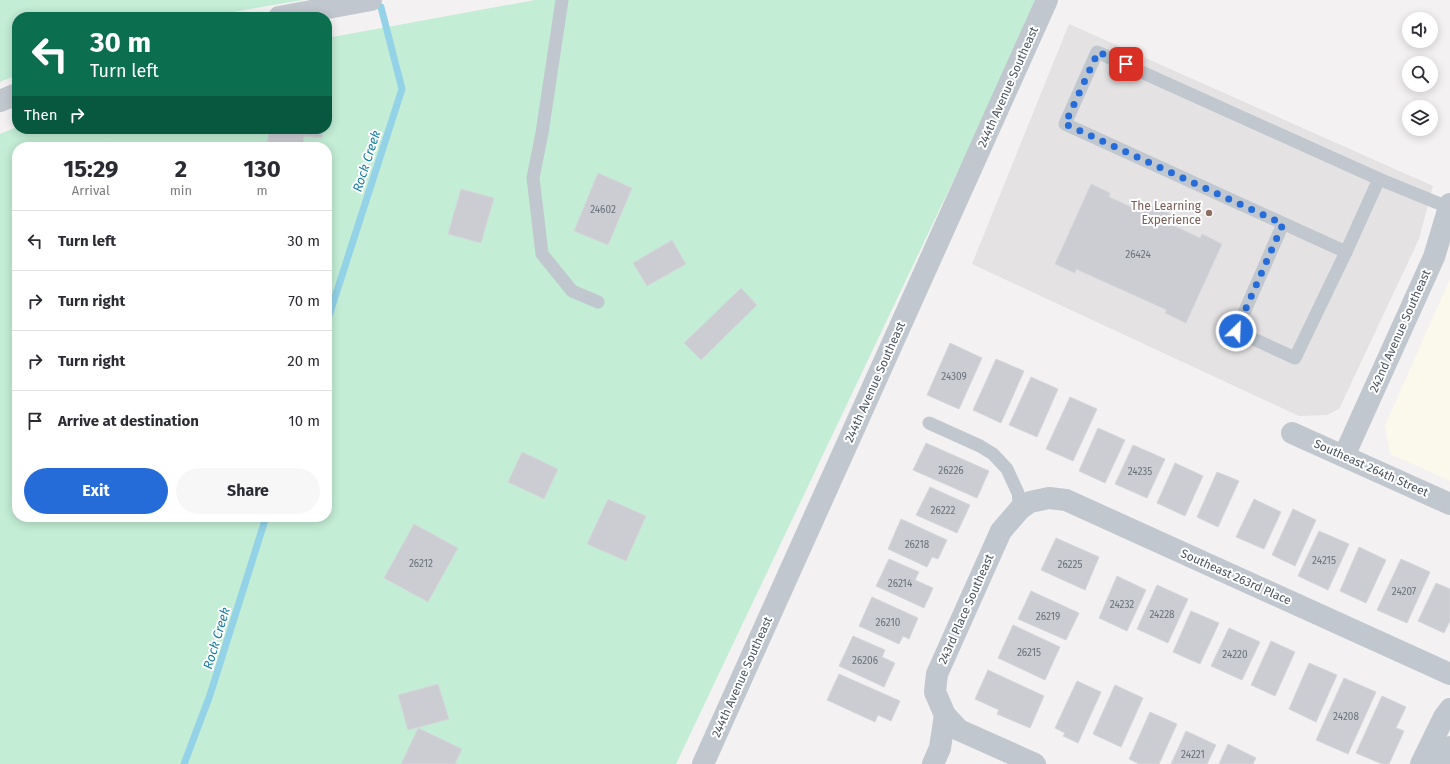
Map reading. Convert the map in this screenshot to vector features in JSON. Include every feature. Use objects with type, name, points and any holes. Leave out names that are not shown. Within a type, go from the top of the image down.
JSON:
[{"type":"street","points":[[306,12],[371,0]]},
{"type":"street","name":"244th Avenue Southeast","points":[[703,764],[1047,0]]},
{"type":"street","points":[[0,101],[12,96]]},
{"type":"street","name":"242nd Avenue Southeast","points":[[1344,456],[1434,258],[1450,207]]},
{"type":"street","name":"Southeast 264th Street","points":[[1292,433],[1450,504]]},
{"type":"street","name":"Southeast 263rd Place","points":[[1020,509],[1030,502],[1049,498],[1066,500],[1450,674]]},
{"type":"street","name":"243rd Place Southeast","points":[[945,715],[936,692],[937,674],[1001,531],[1020,509]]},
{"type":"street","points":[[1422,764],[1444,717],[1450,709]]},
{"type":"street","points":[[933,764],[940,748],[945,715]]},
{"type":"street","points":[[945,715],[959,730],[1035,764]]},
{"type":"street","points":[[1442,764],[1450,747]]},
{"type":"lane","points":[[562,0],[542,133],[533,178],[542,254],[572,291],[598,302]]},
{"type":"lane","points":[[1346,252],[1065,124],[1098,52],[1379,180],[1450,207]]},
{"type":"lane","points":[[1283,224],[1236,331],[1295,358],[1379,180]]},
{"type":"lane","points":[[929,423],[980,446],[993,454],[1007,469],[1018,493],[1020,509]]},
{"type":"shaded area","name":"The Learning Experience","points":[[1069,24],[1433,186],[1419,239],[1339,409],[1327,415],[1299,416],[972,264]]},
{"type":"shaded area","points":[[1450,279],[1450,481],[1390,454],[1385,425]]},
{"type":"green space","points":[[0,0],[303,0],[232,12],[12,12],[12,77],[0,82]]},
{"type":"green space","points":[[535,0],[1039,0],[676,764],[0,764],[0,134],[12,129],[12,134],[332,134],[332,37]]},
{"type":"building","points":[[268,134],[322,134],[322,138],[304,136],[303,142],[268,142]]},
{"type":"building","points":[[598,173],[632,188],[608,245],[574,231]]},
{"type":"building","points":[[1091,184],[1110,193],[1109,197],[1142,212],[1146,203],[1172,215],[1168,223],[1200,238],[1202,234],[1222,244],[1186,323],[1165,313],[1167,310],[1076,269],[1075,273],[1055,264]]},
{"type":"building","points":[[461,189],[494,198],[481,243],[448,234]]},
{"type":"building","points":[[672,240],[686,264],[647,286],[633,263]]},
{"type":"building","points":[[741,288],[757,305],[701,360],[684,343]]},
{"type":"building","points":[[950,343],[982,358],[959,409],[927,395]]},
{"type":"building","points":[[996,359],[1024,371],[1001,423],[973,410]]},
{"type":"building","points":[[1031,377],[1058,389],[1037,437],[1009,425]]},
{"type":"building","points":[[1070,397],[1097,409],[1073,461],[1046,449]]},
{"type":"building","points":[[1098,428],[1125,440],[1105,483],[1079,471]]},
{"type":"building","points":[[926,443],[989,471],[977,498],[913,470]]},
{"type":"building","points":[[1133,445],[1165,459],[1147,498],[1115,484]]},
{"type":"building","points":[[522,452],[558,469],[544,499],[508,482]]},
{"type":"building","points":[[1175,463],[1203,476],[1185,516],[1157,503]]},
{"type":"building","points":[[1217,472],[1239,481],[1218,527],[1197,517]]},
{"type":"building","points":[[930,487],[970,505],[957,533],[916,515]]},
{"type":"building","points":[[608,499],[646,516],[626,561],[587,544]]},
{"type":"building","points":[[1254,499],[1281,512],[1264,549],[1236,537]]},
{"type":"building","points":[[1293,509],[1316,520],[1295,566],[1272,555]]},
{"type":"building","points":[[901,519],[947,540],[938,559],[932,557],[927,567],[888,549]]},
{"type":"building","points":[[414,524],[458,548],[428,602],[384,578]]},
{"type":"building","points":[[1319,531],[1349,544],[1328,590],[1298,576]]},
{"type":"building","points":[[1056,538],[1099,557],[1085,590],[1041,570]]},
{"type":"building","points":[[1359,547],[1386,560],[1366,603],[1340,591]]},
{"type":"building","points":[[889,559],[919,572],[915,580],[933,588],[924,608],[876,586]]},
{"type":"building","points":[[1401,559],[1430,572],[1407,623],[1377,610]]},
{"type":"building","points":[[1117,576],[1146,590],[1127,631],[1099,618]]},
{"type":"building","points":[[1436,583],[1450,589],[1450,621],[1444,633],[1418,621]]},
{"type":"building","points":[[1157,585],[1188,599],[1168,643],[1137,629]]},
{"type":"building","points":[[1031,591],[1079,613],[1066,640],[1018,619]]},
{"type":"building","points":[[872,597],[918,618],[909,639],[903,636],[899,644],[859,626]]},
{"type":"building","points":[[1191,611],[1219,623],[1200,664],[1173,652]]},
{"type":"building","points":[[1013,625],[1060,647],[1045,680],[998,658]]},
{"type":"building","points":[[1229,628],[1260,642],[1242,680],[1211,666]]},
{"type":"building","points":[[853,636],[885,650],[882,657],[895,663],[884,687],[839,666]]},
{"type":"building","points":[[1271,641],[1295,652],[1275,696],[1251,685]]},
{"type":"building","points":[[1309,663],[1337,675],[1316,722],[1289,709]]},
{"type":"building","points":[[988,670],[1044,696],[1030,728],[997,714],[999,710],[975,699]]},
{"type":"building","points":[[839,674],[900,701],[891,721],[878,715],[875,722],[827,700]]},
{"type":"building","points":[[1344,678],[1376,692],[1348,754],[1316,740]]},
{"type":"building","points":[[1077,681],[1101,692],[1078,743],[1063,736],[1065,733],[1055,728]]},
{"type":"building","points":[[438,684],[449,719],[408,730],[398,695]]},
{"type":"building","points":[[1115,685],[1143,698],[1121,747],[1093,734]]},
{"type":"building","points":[[1382,696],[1406,707],[1396,728],[1404,731],[1389,764],[1382,764],[1356,753]]},
{"type":"building","points":[[1150,712],[1177,724],[1159,764],[1139,764],[1129,759]]},
{"type":"building","points":[[418,728],[462,749],[455,764],[401,764]]},
{"type":"building","points":[[1186,731],[1216,745],[1207,764],[1171,764]]},
{"type":"building","points":[[1228,744],[1256,758],[1253,764],[1219,764]]},
{"type":"waterway","name":"Rock Creek","points":[[332,306],[402,89],[381,7]]},
{"type":"waterway","name":"Rock Creek","points":[[184,764],[210,695],[264,522]]},
{"type":"place","name":"The Learning Experience","points":[[1209,213]]},
{"type":"route","points":[[1126,64],[1098,52],[1065,124],[1283,224],[1236,331]]}]
